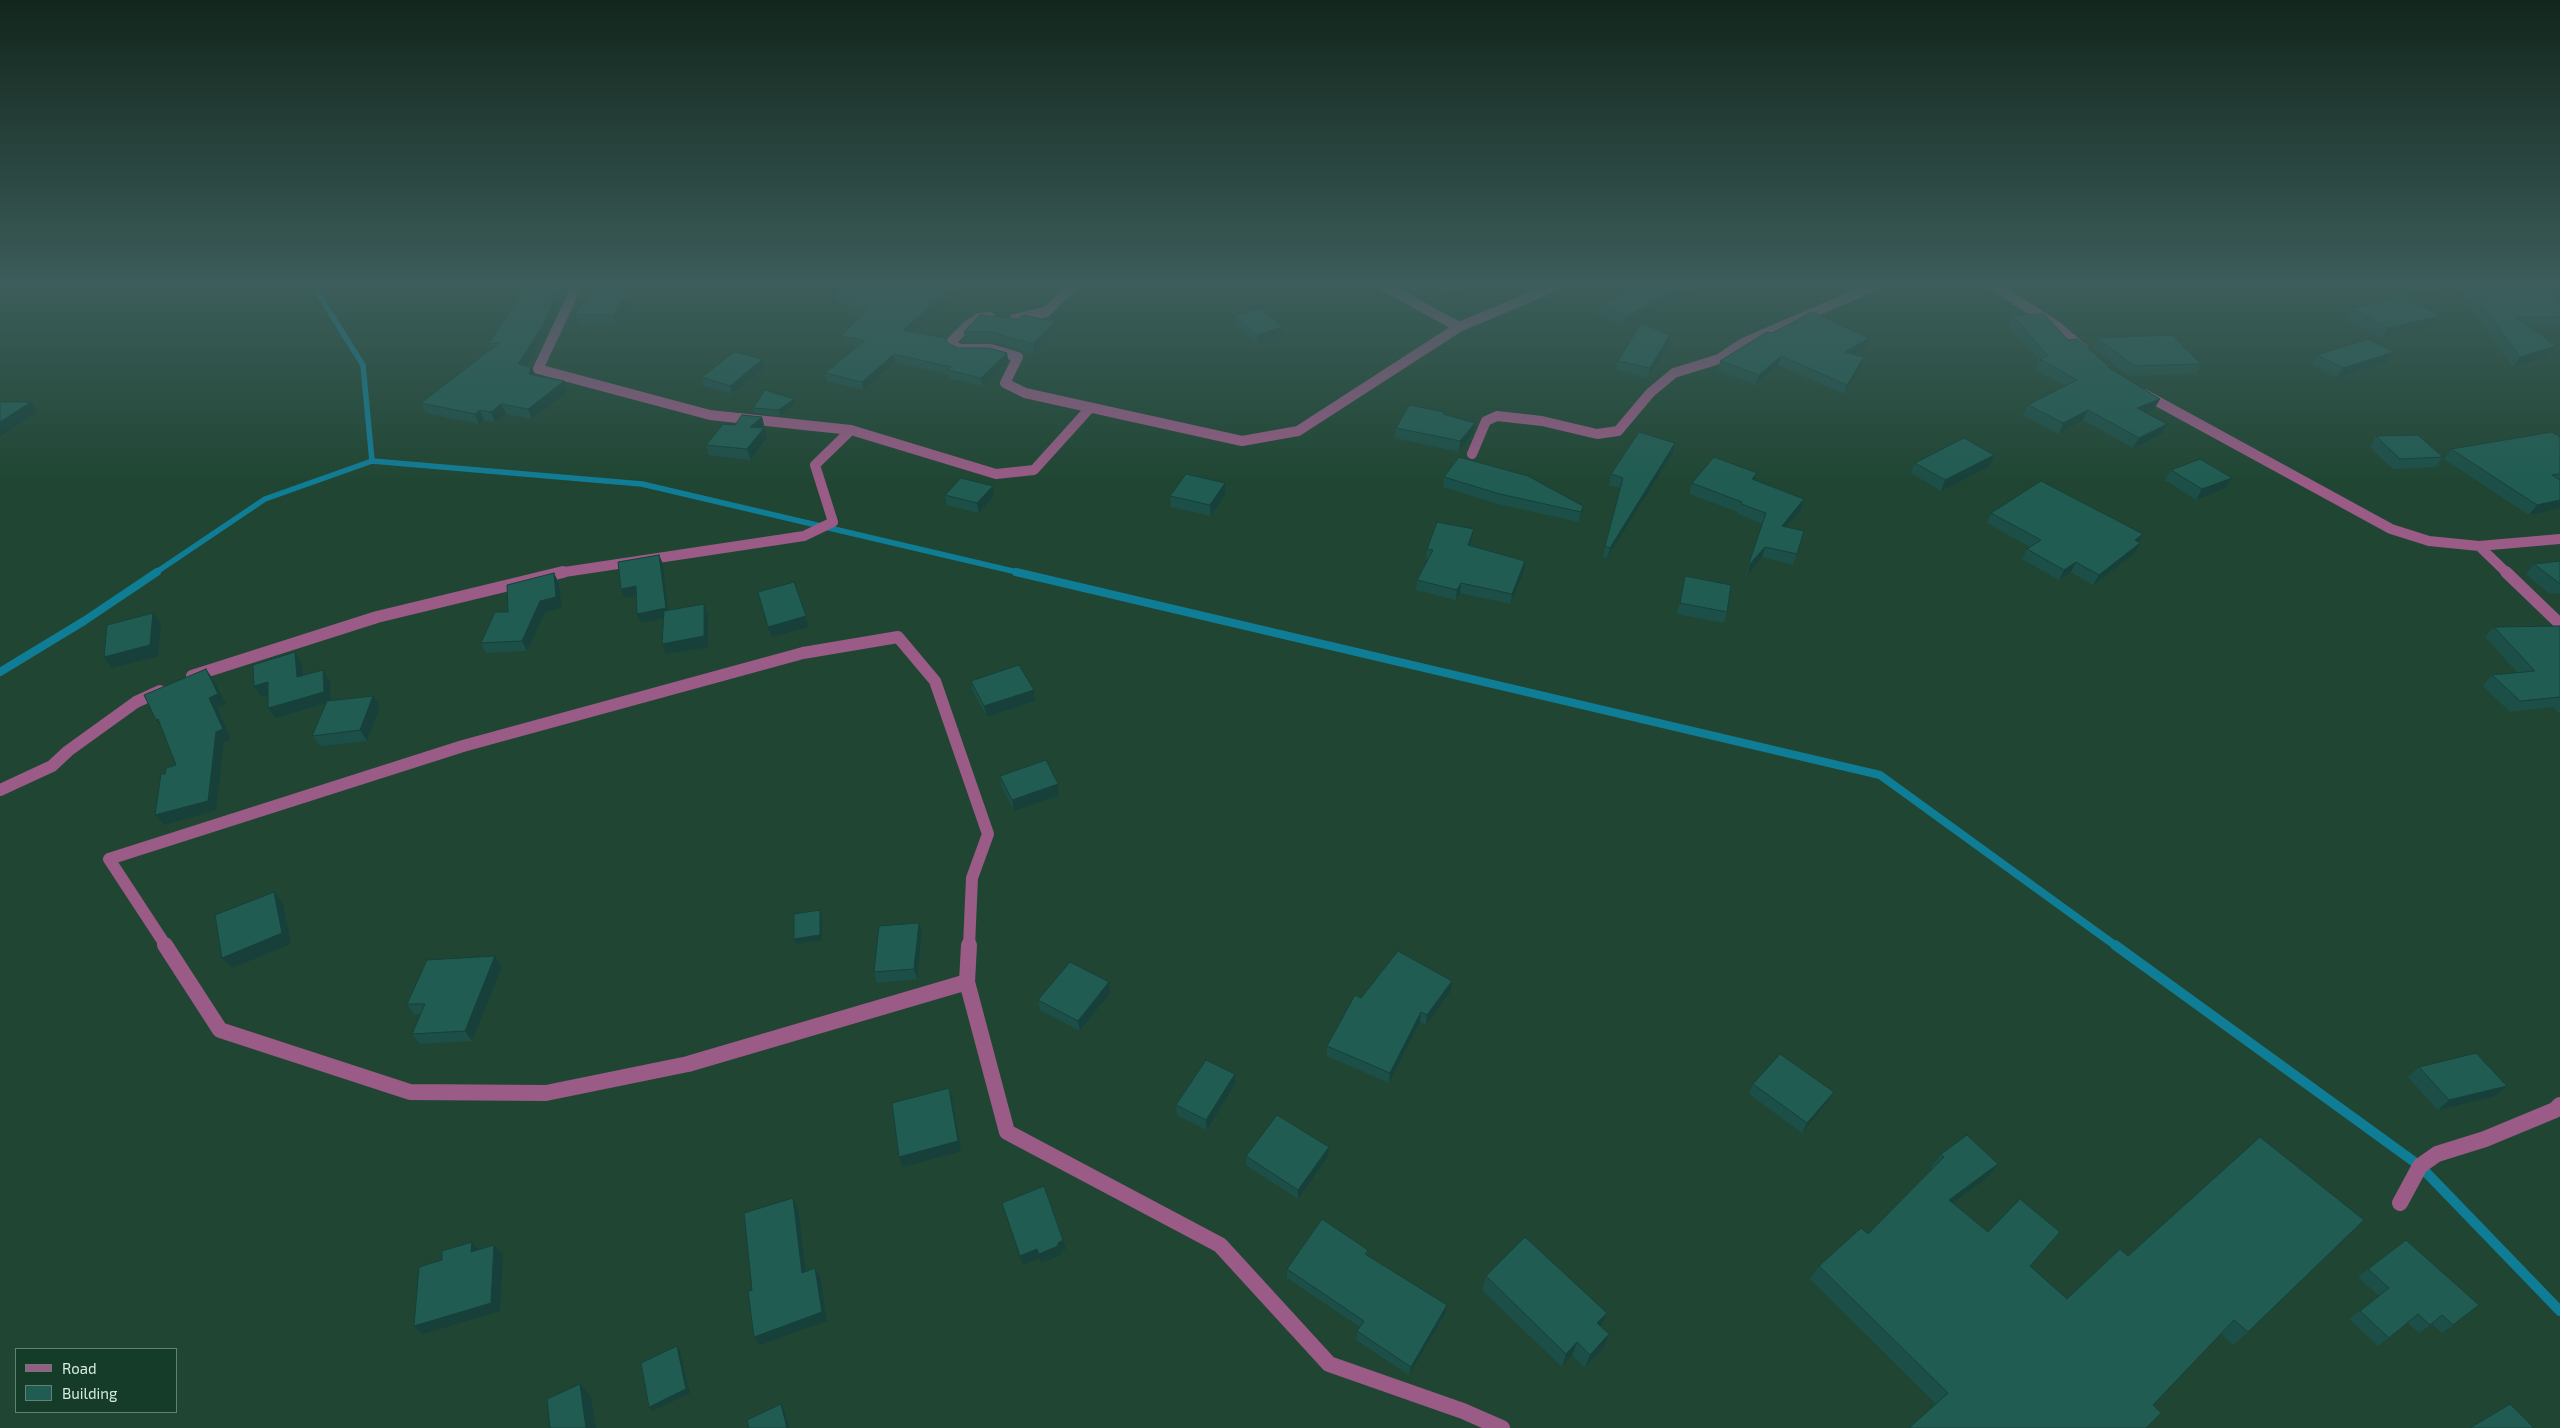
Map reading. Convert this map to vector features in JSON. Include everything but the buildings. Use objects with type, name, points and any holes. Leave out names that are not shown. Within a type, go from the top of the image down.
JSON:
[{"type":"street","points":[[547,351],[538,369],[710,415],[851,430],[996,474],[1034,470],[1090,408]]},
{"type":"street","points":[[997,351],[1018,357],[1005,382],[1025,394],[1242,441],[1298,431],[1422,351]]},
{"type":"street","points":[[1472,454],[1486,421],[1497,416],[1542,420],[1597,434],[1618,431],[1650,393],[1674,373],[1719,359],[1732,351]]},
{"type":"street","points":[[2084,351],[2093,359]]},
{"type":"street","points":[[2138,390],[2391,529],[2429,540],[2479,546],[2560,539]]},
{"type":"street","points":[[0,790],[52,766],[68,751],[136,702],[203,671],[377,617],[575,569],[622,566],[672,555],[804,536],[833,522],[815,465],[851,430]]},
{"type":"street","points":[[2479,546],[2560,624]]},
{"type":"street","points":[[966,982],[688,1064],[546,1093],[410,1092],[220,1030],[108,859],[463,746],[803,653],[898,637],[935,682],[988,834],[972,878],[966,982],[1007,1132],[1220,1245],[1329,1364],[1463,1411],[1502,1428]]},
{"type":"street","points":[[2400,1203],[2420,1166],[2437,1154],[2485,1139],[2556,1110],[2560,1105]]},
{"type":"waterway","points":[[354,351],[363,365],[372,461]]},
{"type":"waterway","points":[[155,573],[265,499],[372,461]]},
{"type":"waterway","points":[[372,461],[642,484],[1021,573]]},
{"type":"waterway","points":[[0,672],[84,621],[157,572]]},
{"type":"waterway","points":[[1016,572],[1880,775],[2116,946]]},
{"type":"waterway","points":[[2115,945],[2420,1166],[2560,1311]]}]
